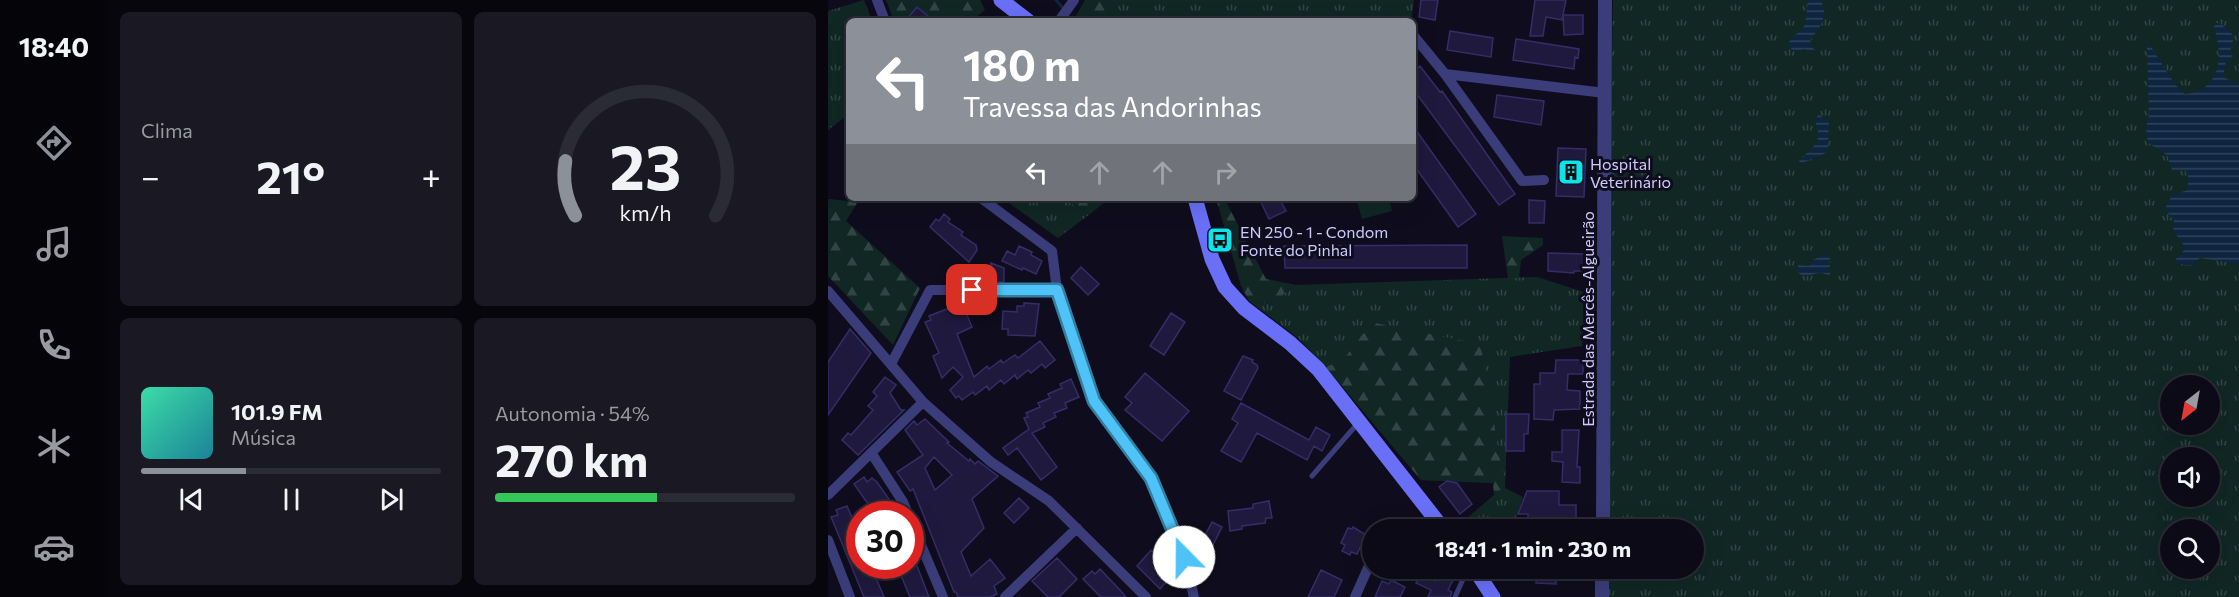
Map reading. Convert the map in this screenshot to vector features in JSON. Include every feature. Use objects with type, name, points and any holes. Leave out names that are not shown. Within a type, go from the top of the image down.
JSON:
[{"type":"main road","points":[[1000,0],[1024,18]]},
{"type":"main road","points":[[1196,201],[1212,259],[1225,287],[1244,308],[1290,343],[1318,369],[1435,519]]},
{"type":"main road","points":[[1481,579],[1493,597]]},
{"type":"street","points":[[877,0],[884,18]]},
{"type":"street","points":[[1061,18],[1074,0]]},
{"type":"street","name":"Estrada das Mercês-Algueirão","points":[[1603,519],[1605,0]]},
{"type":"street","points":[[1416,39],[1445,74],[1522,180],[1544,180]]},
{"type":"street","points":[[1445,74],[1605,93]]},
{"type":"street","points":[[985,201],[1052,251],[1057,290],[1094,401],[1151,478],[1184,557],[1194,597]]},
{"type":"street","points":[[891,364],[930,290],[1057,290]]},
{"type":"street","points":[[828,291],[923,402],[991,462],[1049,501],[1146,597]]},
{"type":"street","points":[[828,495],[923,402]]},
{"type":"street","points":[[872,454],[902,501]]},
{"type":"street","points":[[1005,597],[1077,528]]},
{"type":"street","points":[[828,540],[850,597]]},
{"type":"street","points":[[924,552],[943,597]]},
{"type":"street","points":[[1355,597],[1363,579]]},
{"type":"street","points":[[1602,579],[1602,597]]},
{"type":"lane","points":[[1312,476],[1359,422]]},
{"type":"lane","points":[[1455,597],[1463,579]]},
{"type":"green space","points":[[864,0],[871,18],[846,18],[846,116],[828,130],[828,11]]},
{"type":"green space","points":[[886,0],[980,0],[985,10],[975,18],[893,18]]},
{"type":"green space","points":[[1085,0],[1110,0],[1126,18],[1075,18]]},
{"type":"green space","points":[[1110,0],[1414,0],[1411,18],[1126,18]]},
{"type":"green space","points":[[1613,0],[2239,0],[2239,597],[1602,597],[1602,579],[1704,579],[1704,519],[1603,519]]},
{"type":"green space","points":[[828,199],[858,202],[846,221],[920,288],[893,345],[828,276]]},
{"type":"green space","points":[[1006,201],[1067,201],[1090,214],[1058,238]]},
{"type":"green space","points":[[1067,201],[1106,201],[1090,214]]},
{"type":"green space","points":[[1217,201],[1226,201],[1266,279],[1296,285],[1280,297],[1264,303],[1249,301],[1241,286]]},
{"type":"green space","points":[[1357,201],[1390,201],[1392,211],[1362,219]]},
{"type":"green space","points":[[1502,236],[1543,238],[1543,245],[1521,260],[1519,278],[1508,278]]},
{"type":"green space","points":[[1537,277],[1587,293],[1582,346],[1510,357],[1505,488],[1523,497],[1516,519],[1466,519],[1494,495],[1494,483],[1421,480],[1326,367],[1298,338],[1249,301],[1269,302],[1296,285]]},
{"type":"green space","points":[[1375,323],[1475,343],[1481,347],[1505,488],[1494,495],[1493,483],[1421,480],[1326,367],[1343,360],[1362,335]]},
{"type":"water","points":[[1808,0],[1821,0],[1824,12],[1820,27],[1810,41],[1811,46],[1818,53],[1804,49],[1795,53],[1787,44],[1805,25]]},
{"type":"water","points":[[2216,23],[2220,23],[2234,36],[2230,52],[2233,56],[2226,62],[2223,77],[2239,84],[2239,264],[2200,258],[2192,266],[2175,263],[2185,249],[2181,240],[2173,232],[2174,221],[2165,209],[2172,195],[2188,190],[2188,176],[2185,170],[2172,170],[2167,155],[2148,143],[2146,128],[2149,115],[2147,45],[2149,44],[2171,78],[2185,94],[2197,91],[2206,86],[2217,70],[2219,59],[2214,27]]},
{"type":"water","points":[[1819,114],[1824,119],[1829,119],[1828,149],[1826,153],[1800,164],[1799,161],[1818,139],[1815,120]]},
{"type":"water","points":[[1825,254],[1830,257],[1830,275],[1817,273],[1806,276],[1797,272],[1798,265],[1809,266],[1813,260]]},
{"type":"building","points":[[1421,0],[1438,0],[1435,20],[1419,17]]},
{"type":"building","points":[[1535,0],[1566,0],[1562,20],[1546,17],[1543,36],[1530,36]]},
{"type":"building","points":[[917,7],[930,18],[908,18]]},
{"type":"building","points":[[1563,15],[1583,15],[1583,34],[1564,35]]},
{"type":"building","points":[[1450,31],[1493,38],[1491,57],[1447,50]]},
{"type":"building","points":[[1516,39],[1579,49],[1578,58],[1575,57],[1574,69],[1513,60]]},
{"type":"building","points":[[1420,66],[1440,92],[1442,91],[1515,194],[1499,205],[1416,93],[1416,69]]},
{"type":"building","points":[[1497,95],[1544,101],[1541,125],[1494,117]]},
{"type":"building","points":[[1416,130],[1476,214],[1458,227],[1416,168]]},
{"type":"building","name":"Hospital Veterinário","points":[[1558,148],[1586,149],[1584,197],[1556,196]]},
{"type":"building","points":[[1529,200],[1545,201],[1544,223],[1529,223]]},
{"type":"building","points":[[1260,201],[1281,201],[1286,211],[1269,219]]},
{"type":"building","points":[[944,214],[950,219],[948,222],[963,232],[961,235],[976,245],[977,250],[969,262],[930,227]]},
{"type":"building","points":[[1467,245],[1467,268],[1285,268],[1284,246]]},
{"type":"building","points":[[1019,246],[1032,252],[1031,255],[1042,261],[1036,274],[1002,261],[1007,251],[1015,255]]},
{"type":"building","points":[[1548,253],[1585,254],[1584,271],[1574,271],[1574,273],[1548,271]]},
{"type":"building","points":[[991,263],[1004,268],[1004,282],[979,282],[985,267],[989,269]]},
{"type":"building","points":[[1081,267],[1099,284],[1088,295],[1071,278]]},
{"type":"building","points":[[962,303],[972,327],[957,334],[974,377],[987,366],[989,369],[1001,360],[1003,363],[1015,355],[1018,358],[1040,341],[1055,360],[1045,368],[1042,364],[1031,373],[1028,370],[1017,379],[1015,375],[1004,384],[1001,380],[989,390],[987,386],[975,395],[973,392],[962,400],[959,396],[956,398],[950,390],[963,377],[953,367],[942,378],[933,356],[939,353],[925,322],[931,320],[929,316]]},
{"type":"building","points":[[1024,303],[1039,304],[1035,336],[1008,335],[1008,329],[1002,329],[1003,311],[1017,312],[1017,306],[1024,306]]},
{"type":"building","points":[[1171,313],[1185,322],[1164,355],[1150,346]]},
{"type":"building","points":[[850,329],[871,353],[828,415],[828,362]]},
{"type":"building","points":[[1243,356],[1253,360],[1252,362],[1258,368],[1241,400],[1224,391]]},
{"type":"building","points":[[1556,360],[1583,360],[1583,374],[1568,374],[1567,390],[1580,391],[1580,409],[1554,410],[1553,420],[1534,419],[1534,384],[1540,384],[1540,373],[1555,373]]},
{"type":"building","points":[[1145,373],[1189,411],[1162,441],[1125,410],[1132,403],[1125,397]]},
{"type":"building","points":[[885,377],[896,385],[890,393],[901,410],[904,410],[858,455],[842,440],[848,433],[851,435],[873,410],[868,406],[877,396],[873,392]]},
{"type":"building","points":[[1071,379],[1079,397],[1065,403],[1067,408],[1054,413],[1056,417],[1043,423],[1045,427],[1032,433],[1057,467],[1041,480],[1017,448],[1008,455],[1003,448],[1029,429],[1024,418],[1028,417],[1026,413],[1040,407],[1038,403],[1050,398],[1048,394],[1062,388],[1060,384]]},
{"type":"building","points":[[1241,403],[1309,440],[1316,427],[1330,435],[1322,451],[1314,446],[1307,460],[1257,433],[1241,462],[1221,451],[1238,423],[1232,419]]},
{"type":"building","points":[[1506,414],[1529,414],[1528,434],[1524,434],[1524,451],[1506,451]]},
{"type":"building","points":[[925,419],[949,442],[947,443],[969,461],[970,459],[975,464],[978,461],[998,476],[972,499],[984,528],[961,552],[971,576],[990,559],[1005,578],[994,586],[997,594],[990,597],[958,597],[954,592],[924,517],[924,501],[918,501],[913,489],[910,491],[897,472],[923,455],[905,430],[914,421],[917,425]],"holes":[[[934,457],[952,475],[935,490],[925,468]]]},
{"type":"building","points":[[1562,430],[1579,430],[1577,467],[1580,467],[1580,483],[1562,482],[1563,462],[1552,461],[1552,452],[1562,452]]},
{"type":"building","points":[[864,477],[867,482],[872,478],[890,501],[866,501],[854,484]]},
{"type":"building","points":[[1447,481],[1457,483],[1472,504],[1460,514],[1439,487]]},
{"type":"building","points":[[1527,491],[1559,491],[1559,505],[1576,505],[1576,519],[1528,519],[1528,514],[1518,514]]},
{"type":"building","points":[[1019,498],[1029,508],[1014,523],[1004,513]]},
{"type":"building","points":[[1269,501],[1272,518],[1266,518],[1265,523],[1242,526],[1242,529],[1230,531],[1228,511],[1253,508],[1253,504]]},
{"type":"building","points":[[846,506],[846,553],[831,517],[838,515],[836,510]]},
{"type":"building","points":[[1212,522],[1222,527],[1208,555],[1198,549]]},
{"type":"building","points":[[1353,527],[1362,533],[1362,543],[1357,554],[1351,552],[1350,555],[1342,551],[1345,545],[1341,543],[1348,528]]},
{"type":"building","points":[[1151,550],[1174,573],[1160,589],[1137,566]]},
{"type":"building","points":[[1057,558],[1077,579],[1059,597],[1048,597],[1032,581]]},
{"type":"building","points":[[1100,569],[1126,597],[1101,597],[1083,579],[1092,571],[1095,574]]},
{"type":"building","points":[[1321,570],[1342,580],[1334,597],[1308,597]]},
{"type":"building","points":[[857,579],[876,579],[884,597],[864,597]]},
{"type":"building","points":[[902,579],[922,579],[929,597],[910,597]]},
{"type":"building","points":[[1418,579],[1435,581],[1436,579],[1453,580],[1448,590],[1452,592],[1450,597],[1428,597],[1431,590],[1416,583]]},
{"type":"building","points":[[1536,579],[1556,579],[1556,584],[1536,583]]},
{"type":"building","points":[[1391,580],[1405,587],[1400,597],[1375,597],[1382,581],[1389,584]]},
{"type":"waterway","points":[[1056,0],[1062,7]]},
{"type":"place","name":"Hospital Veterinário","points":[[1571,172]]},
{"type":"place","name":"EN 250 - 1 - Condom Fonte do Pinhal","points":[[1220,240]]},
{"type":"route","points":[[972,290],[1057,290],[1094,401],[1151,478],[1184,557]]}]
